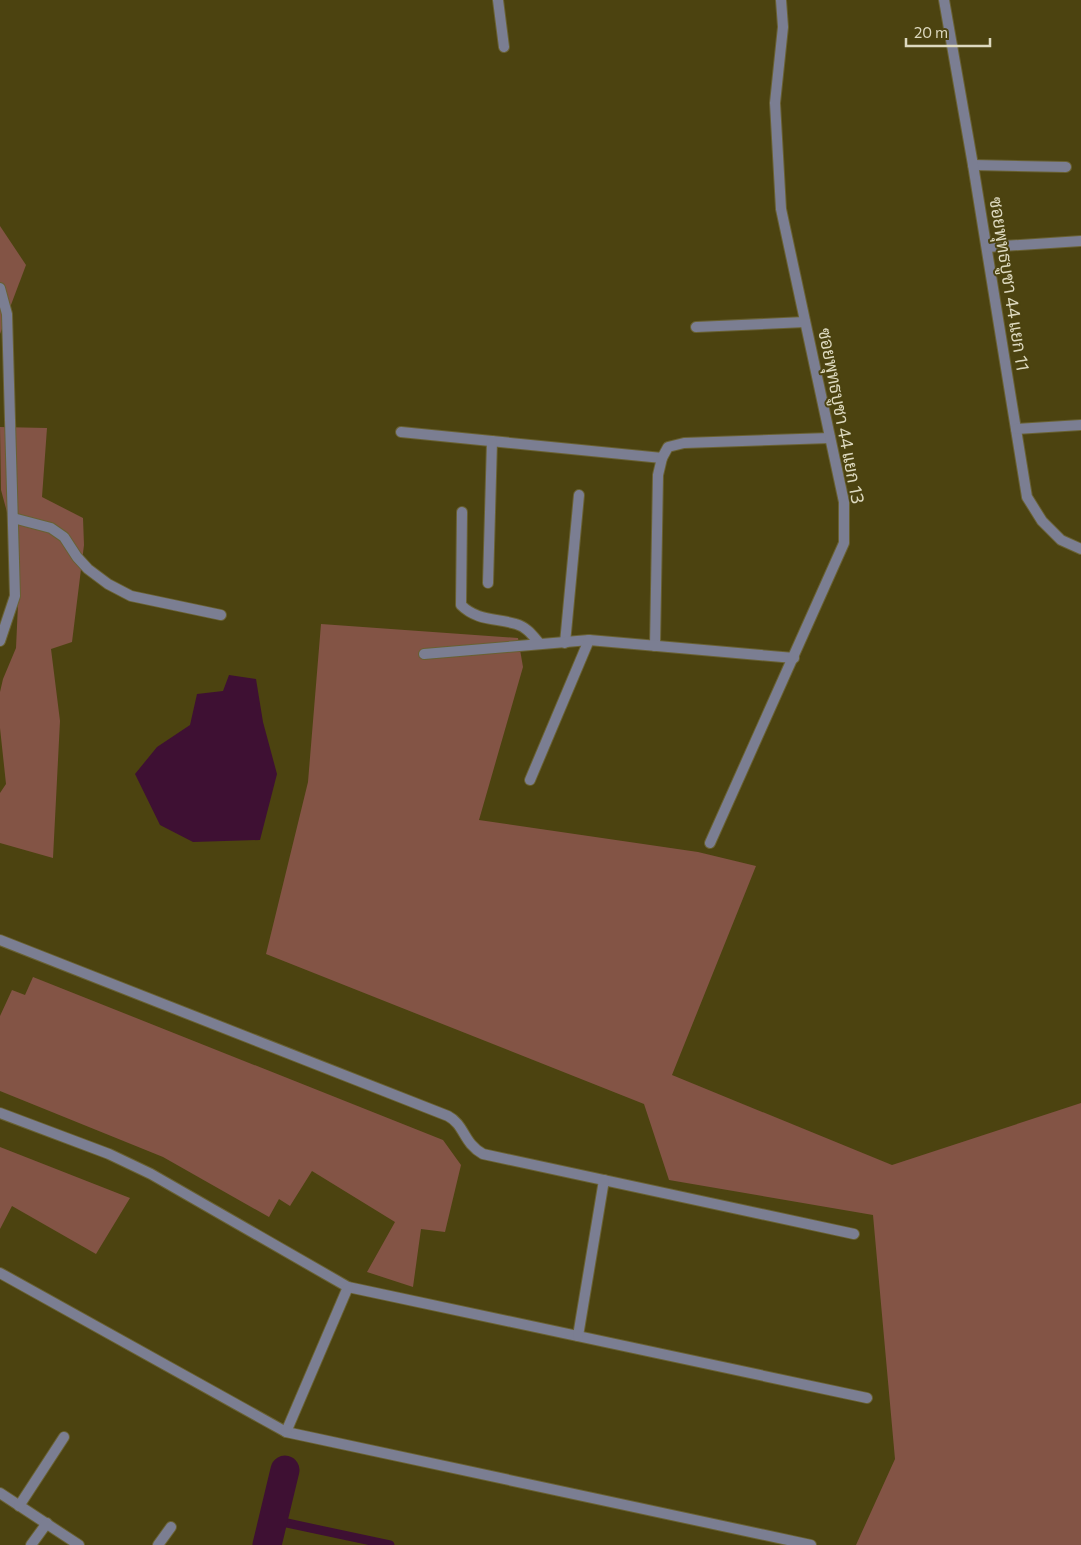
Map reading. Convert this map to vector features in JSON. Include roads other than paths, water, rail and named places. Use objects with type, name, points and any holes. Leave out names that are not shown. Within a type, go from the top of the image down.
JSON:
[{"type":"street","points":[[498,0],[504,46]]},
{"type":"street","name":"ซอยพุทธบูชา 44 แยก 13","points":[[710,843],[844,543],[844,502],[781,209],[775,103],[783,27],[781,0]]},
{"type":"street","name":"ซอยพุทธบูชา 44 แยก 11","points":[[944,0],[987,247],[1027,497],[1042,522],[1061,540],[1081,549]]},
{"type":"street","points":[[973,165],[1066,167]]},
{"type":"street","points":[[987,247],[1081,241]]},
{"type":"street","points":[[0,288],[7,314],[15,596],[0,641]]},
{"type":"street","points":[[696,327],[805,322]]},
{"type":"street","points":[[1016,429],[1081,425]]},
{"type":"street","points":[[401,432],[662,458]]},
{"type":"street","points":[[655,646],[658,475],[662,458],[668,447],[684,442],[830,438]]},
{"type":"street","points":[[488,583],[492,441]]},
{"type":"street","points":[[565,642],[579,495]]},
{"type":"street","points":[[462,512],[461,605],[468,613],[488,620],[518,624],[530,632],[540,644]]},
{"type":"street","points":[[13,518],[51,528],[64,537],[77,557],[88,569],[108,584],[131,596],[221,615]]},
{"type":"street","points":[[424,654],[589,640],[794,658]]},
{"type":"street","points":[[530,780],[589,640]]},
{"type":"street","points":[[0,940],[448,1116],[455,1120],[474,1149],[483,1154],[854,1234]]},
{"type":"street","points":[[0,1113],[109,1154],[151,1174],[348,1287],[867,1398]]},
{"type":"street","points":[[578,1336],[604,1180]]},
{"type":"street","points":[[0,1273],[286,1432],[810,1545]]},
{"type":"street","points":[[286,1432],[348,1287]]},
{"type":"street","points":[[19,1506],[64,1437]]},
{"type":"street","points":[[0,1493],[79,1545]]},
{"type":"street","points":[[31,1545],[47,1524]]},
{"type":"street","points":[[158,1545],[171,1527]]},
{"type":"waterway","points":[[267,1545],[285,1470]]},
{"type":"waterway","points":[[273,1520],[390,1545]]}]
